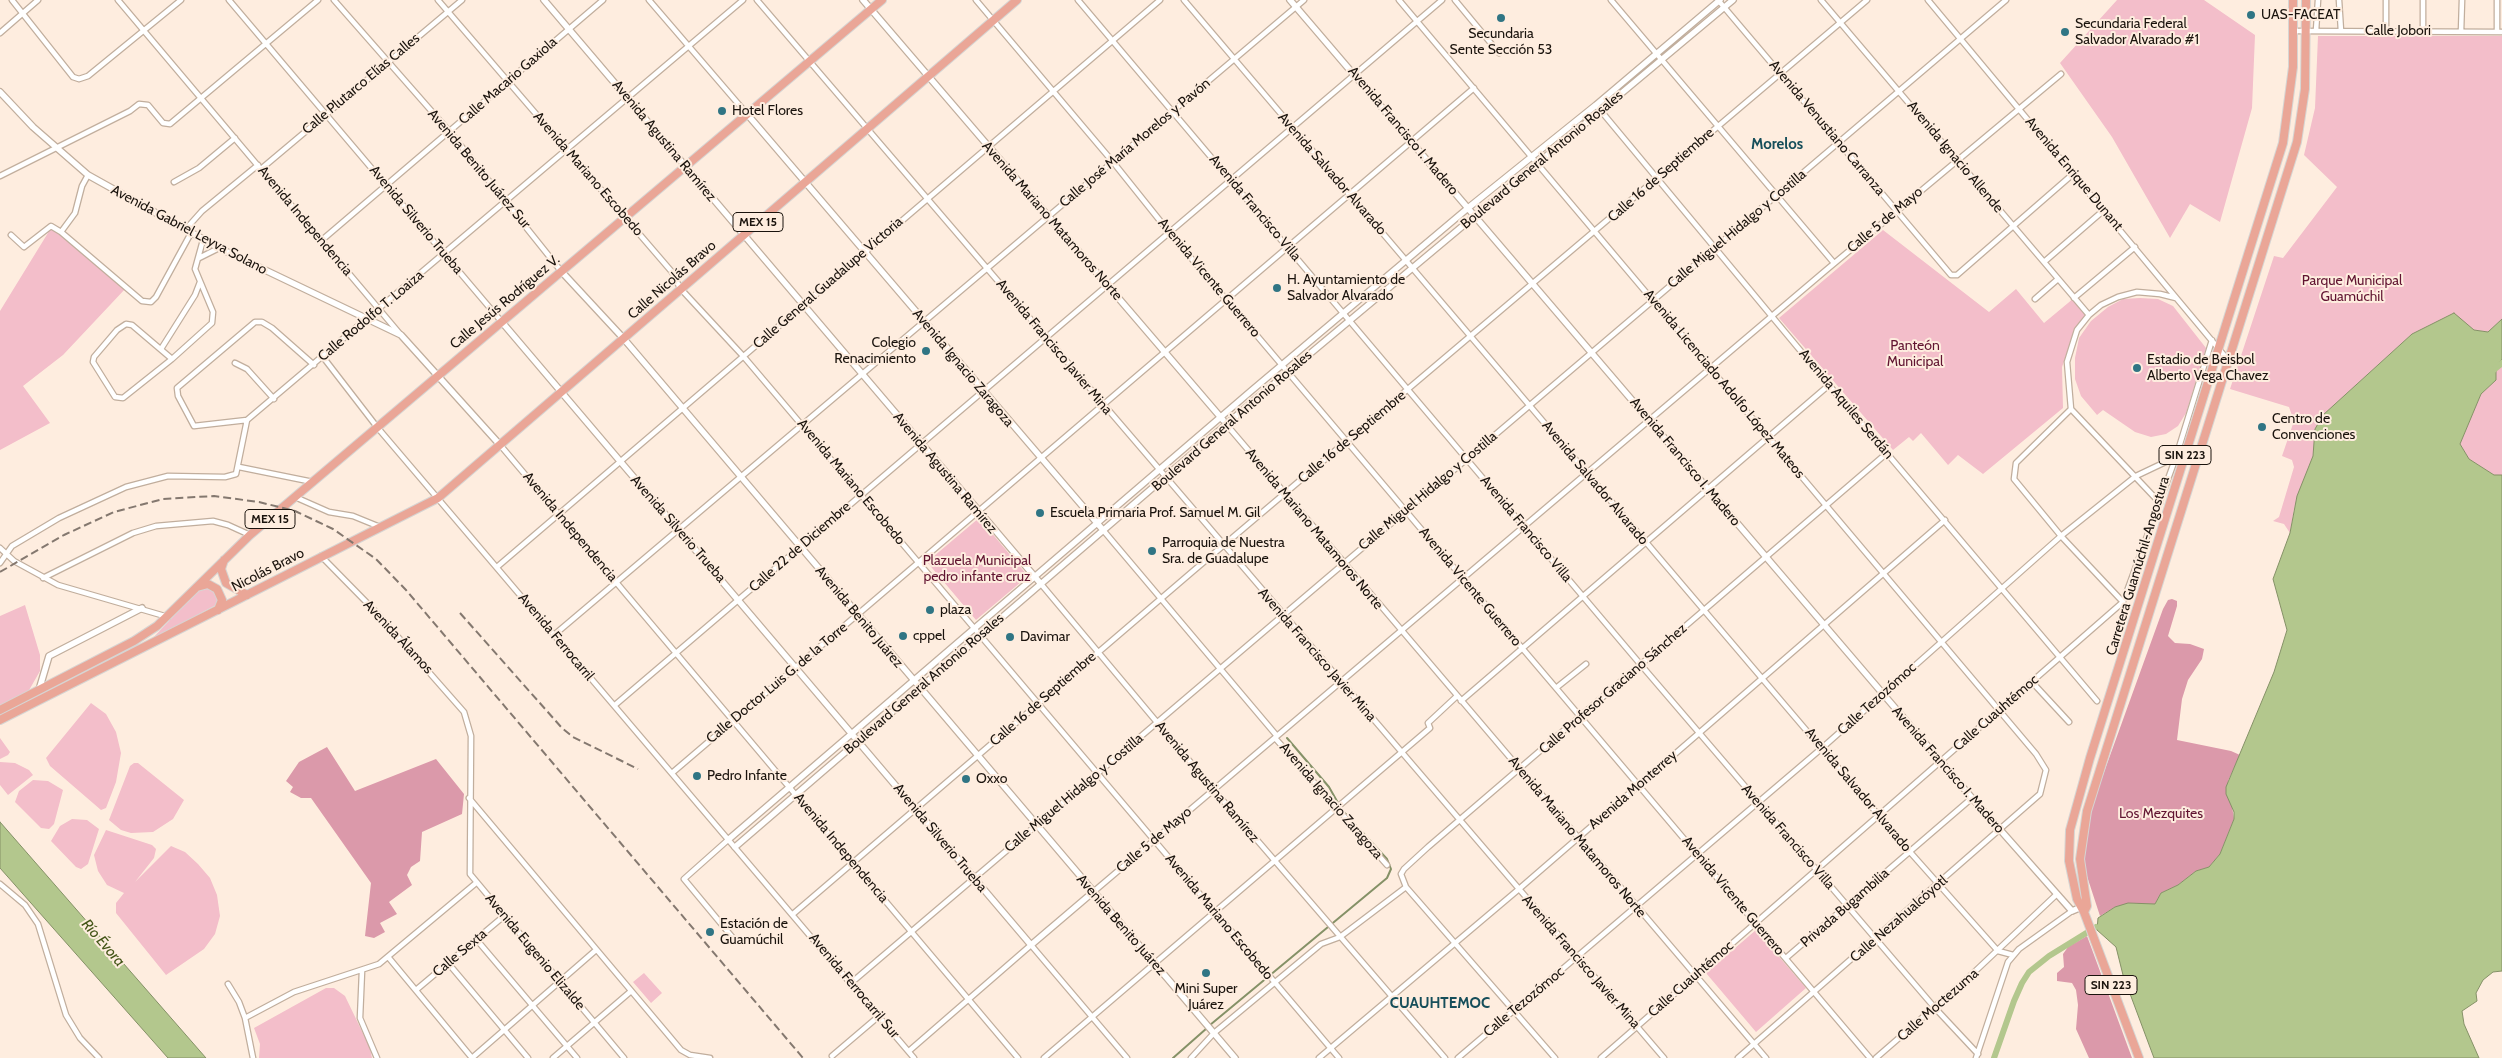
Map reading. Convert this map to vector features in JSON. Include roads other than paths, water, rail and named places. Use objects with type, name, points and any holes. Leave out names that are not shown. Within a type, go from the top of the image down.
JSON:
[{"type":"main road","name":"Calle Jesús Rodríguez V.","points":[[66,681],[151,630],[168,617],[250,535],[882,0]]},
{"type":"main road","name":"Calle Nicolás Bravo","points":[[380,527],[438,498],[501,446],[680,288],[1017,0]]},
{"type":"main road","name":"Carretera Guamúchil-Angostura","points":[[2084,908],[2071,872],[2069,839],[2074,812],[2283,143],[2293,67],[2293,0]]},
{"type":"main road","name":"Carretera Guamúchil-Angostura","points":[[2084,908],[2080,859],[2084,825],[2297,142],[2305,89],[2306,0]]},
{"type":"main road","name":"Nicolás Bravo","points":[[66,681],[168,636],[380,527]]},
{"type":"main road","points":[[225,558],[221,569],[223,578],[230,587],[247,594]]},
{"type":"main road","points":[[196,587],[208,584],[217,589],[222,600],[218,610]]},
{"type":"main road","name":"MEX 15","points":[[0,710],[39,690],[66,681]]},
{"type":"main road","name":"MEX 15","points":[[0,720],[66,681]]},
{"type":"main road","points":[[2099,729],[2112,733]]},
{"type":"main road","name":"SIN 223","points":[[2084,908],[2139,1058]]},
{"type":"street","points":[[12,0],[76,79],[85,78],[181,0]]},
{"type":"street","points":[[0,33],[38,0]]},
{"type":"street","name":"Avenida Independencia","points":[[118,0],[401,335],[560,514],[1018,1058]]},
{"type":"street","name":"Avenida Silverio Trueba","points":[[229,0],[1127,1058]]},
{"type":"street","points":[[0,176],[139,104],[148,105],[163,122],[170,124],[318,0]]},
{"type":"street","name":"Avenida Benito Juárez Sur","points":[[334,0],[449,131],[507,201],[561,271],[624,339]]},
{"type":"street","name":"Avenida Mariano Escobedo","points":[[438,0],[672,272],[680,288],[744,357],[1339,1058]]},
{"type":"street","name":"Calle Plutarco Elías Calles","points":[[185,230],[202,211],[326,114],[462,0]]},
{"type":"street","name":"Avenida Agustina Ramírez","points":[[544,0],[978,512],[1035,576],[1213,790],[1446,1058]]},
{"type":"street","name":"Calle Macario Gaxiola","points":[[322,240],[603,0]]},
{"type":"street","name":"Avenida Ignacio Zaragoza","points":[[649,0],[1103,530],[1386,865]]},
{"type":"street","name":"Calle Rodolfo T. Loaiza","points":[[247,420],[743,0]]},
{"type":"street","name":"Avenida Francisco Javier Mina","points":[[757,0],[1664,1058]]},
{"type":"street","name":"Avenida Mariano Matamoros Norte","points":[[863,0],[1766,1058]]},
{"type":"street","name":"Avenida Vicente Guerrero","points":[[976,0],[1113,162],[1169,232],[1870,1058]]},
{"type":"street","name":"Avenida Francisco Villa","points":[[1078,0],[1699,734],[1977,1056]]},
{"type":"street","name":"Calle General Guadalupe Victoria","points":[[497,567],[804,306],[864,251],[1160,0]]},
{"type":"street","name":"Avenida Salvador Alvarado","points":[[1184,0],[1910,852],[1998,951]]},
{"type":"street","name":"Avenida Francisco I. Madero","points":[[1290,0],[1972,798],[2072,911]]},
{"type":"street","name":"Calle José María Morelos y Pavón","points":[[554,634],[1304,0]]},
{"type":"street","name":"Avenida Licenciado Adolfo López Mateos","points":[[1400,0],[2036,754],[2046,770]]},
{"type":"street","name":"Calle 22 de Diciembre","points":[[615,705],[1442,0]]},
{"type":"street","points":[[1455,0],[1499,53]]},
{"type":"street","points":[[1611,0],[1834,263]]},
{"type":"street","name":"Boulevard General Antonio Rosales","points":[[729,839],[1343,313],[1468,208],[1596,105],[1719,0]]},
{"type":"street","name":"Avenida Venustiano Carranza","points":[[1719,0],[1948,272],[1957,275],[2014,226]]},
{"type":"street","name":"Boulevard General Antonio Rosales","points":[[735,847],[1226,424],[1733,0]]},
{"type":"street","name":"Avenida Ignacio Allende","points":[[1821,0],[2089,315]]},
{"type":"street","name":"Calle 16 de Septiembre","points":[[792,914],[1223,545],[1657,180],[1867,0]]},
{"type":"street","name":"Avenida Enrique Dunant","points":[[1928,0],[2229,361]]},
{"type":"street","name":"Calle Miguel Hidalgo y Costilla","points":[[851,983],[2006,0]]},
{"type":"street","points":[[2316,31],[2318,0]]},
{"type":"street","points":[[2339,0],[2342,31]]},
{"type":"street","points":[[2386,0],[2386,31]]},
{"type":"street","points":[[2423,0],[2423,31]]},
{"type":"street","points":[[2462,0],[2462,32]]},
{"type":"street","points":[[2497,0],[2500,32]]},
{"type":"street","name":"Calle Jobori","points":[[2294,31],[2500,32]]},
{"type":"street","name":"Calle 5 de Mayo","points":[[909,1051],[1154,840],[1710,368],[2061,74]]},
{"type":"street","name":"Calle Doctor Luis G. de la Torre","points":[[672,773],[1474,88]]},
{"type":"street","name":"Avenida Gabriel Leyva Solano","points":[[0,92],[20,115],[88,175],[191,234],[401,335]]},
{"type":"street","name":"Avenida Aquiles Serdán","points":[[1596,105],[1829,385],[2097,701]]},
{"type":"street","points":[[174,182],[199,168],[235,138]]},
{"type":"street","points":[[2014,226],[2073,174]]},
{"type":"street","points":[[61,232],[75,214],[82,186],[88,175]]},
{"type":"street","points":[[2044,262],[2104,210]]},
{"type":"street","points":[[11,235],[24,248],[53,226],[142,301],[151,302],[191,234]]},
{"type":"street","points":[[172,358],[132,325],[126,324],[117,330],[94,357],[93,362],[115,397],[120,399],[172,358],[214,320],[213,312],[195,269],[204,240]]},
{"type":"street","points":[[2074,298],[2135,247]]},
{"type":"street","points":[[199,258],[219,248]]},
{"type":"street","points":[[2036,299],[2058,279]]},
{"type":"street","points":[[161,349],[195,295],[200,281]]},
{"type":"street","points":[[2160,503],[2071,409],[2068,362],[2075,334],[2089,315],[2112,300],[2132,293],[2160,294],[2178,299]]},
{"type":"street","points":[[0,563],[12,546],[59,518],[126,486],[168,476],[225,477],[236,474],[239,467],[247,420],[194,426],[177,391],[182,382],[256,322],[262,322],[272,328],[314,365]]},
{"type":"street","name":"Avenida Benito Juárez","points":[[624,339],[1035,826],[1212,1032]]},
{"type":"street","points":[[2136,476],[2176,457],[2212,340]]},
{"type":"street","name":"Avenida Ferrocarril","points":[[323,357],[377,427],[792,914]]},
{"type":"street","points":[[235,363],[247,369],[274,399]]},
{"type":"street","points":[[1461,701],[1829,385]]},
{"type":"street","points":[[2071,409],[2016,464],[2013,474],[2017,484],[2061,536],[2123,602]]},
{"type":"street","name":"Calle Profesor Graciano Sánchez","points":[[1406,887],[1401,874],[1404,869],[1887,453]]},
{"type":"street","name":"Calle Cuauhtémoc","points":[[1602,1058],[2123,602],[2176,457]]},
{"type":"street","points":[[239,467],[313,482]]},
{"type":"street","name":"Calle Tezozómoc","points":[[1458,1058],[1822,748],[2061,536],[2136,476]]},
{"type":"street","points":[[295,497],[329,512],[353,516],[380,527]]},
{"type":"street","name":"Avenida Monterrey","points":[[1319,1058],[1639,786],[1945,520]]},
{"type":"street","points":[[43,578],[132,533],[156,526],[213,521],[228,525],[250,535]]},
{"type":"street","points":[[0,548],[14,561],[43,578],[66,588],[142,608],[168,617]]},
{"type":"street","name":"Avenida Álamos","points":[[321,556],[458,703],[468,721]]},
{"type":"street","points":[[39,690],[49,656],[142,608]]},
{"type":"street","points":[[1556,688],[1586,664]]},
{"type":"street","points":[[2032,682],[2069,722]]},
{"type":"street","points":[[1044,1058],[1430,728],[1428,723],[1456,696]]},
{"type":"street","name":"Avenida Eugenio Elizalde","points":[[468,721],[471,736],[468,837],[470,874],[624,1058]]},
{"type":"street","name":"Calle Nezahualcóyotl","points":[[1738,1058],[2040,794],[2046,770]]},
{"type":"street","points":[[469,798],[680,1050],[690,1055],[710,1058]]},
{"type":"street","name":"Privada Bugambilia","points":[[1786,958],[1972,798]]},
{"type":"street","points":[[729,839],[684,879],[733,938]]},
{"type":"street","points":[[246,1018],[294,992],[362,971],[389,958],[476,883]]},
{"type":"street","points":[[0,884],[25,905],[38,924],[66,1015],[80,1038],[99,1058]]},
{"type":"street","points":[[1191,1058],[1212,1032],[1321,944],[1338,935],[1406,887],[1555,1058]]},
{"type":"street","name":"Calle Moctezuma","points":[[1876,1058],[1935,1008],[2058,894]]},
{"type":"street","points":[[1977,1056],[2002,976],[2013,955],[2072,911],[2084,908]]},
{"type":"street","name":"Avenida Ferrocarril Sur","points":[[792,914],[914,1058]]},
{"type":"street","name":"Calle Sexta","points":[[416,990],[504,916]]},
{"type":"street","points":[[476,939],[577,1058]]},
{"type":"street","points":[[389,958],[472,1058],[596,950]]},
{"type":"street","points":[[1998,951],[2013,955]]},
{"type":"street","points":[[448,963],[528,1058]]},
{"type":"street","points":[[362,971],[360,1018],[377,1058]]},
{"type":"street","points":[[228,984],[246,1018],[253,1058]]},
{"type":"street","points":[[553,1058],[630,992]]},
{"type":"street","points":[[832,1056],[879,1016]]},
{"type":"street","points":[[1212,1032],[1235,1058]]},
{"type":"water","points":[[2454,313],[2474,330],[2488,332],[2502,319],[2502,359],[2496,367],[2496,380],[2481,394],[2460,444],[2469,459],[2494,475],[2502,475],[2502,971],[2493,972],[2483,980],[2476,993],[2477,1001],[2462,1011],[2464,1024],[2479,1058],[2154,1058],[2123,975],[2116,947],[2097,930],[2098,918],[2115,907],[2128,903],[2155,904],[2161,893],[2178,885],[2196,871],[2209,867],[2220,854],[2234,819],[2234,812],[2226,794],[2226,787],[2274,672],[2287,630],[2273,579],[2290,533],[2297,496],[2313,456],[2315,429],[2323,415],[2412,334]]},
{"type":"water","name":"Río Évora","points":[[0,822],[206,1058],[168,1058],[0,868]]},
{"type":"waterway","points":[[2490,373],[2502,363]]},
{"type":"waterway","points":[[1210,1025],[1387,878],[1391,869],[1387,859],[1342,810],[1329,787],[1287,738]]},
{"type":"waterway","points":[[1994,1058],[2014,1001],[2029,972],[2049,956],[2096,927]]},
{"type":"waterway","points":[[1173,1058],[1207,1028]]},
{"type":"railway","points":[[0,572],[64,535],[114,512],[163,499],[214,496],[259,502],[295,511],[333,529],[376,559],[406,590],[803,1058]]},
{"type":"railway","points":[[460,613],[562,728],[573,737],[638,769]]},
{"type":"place","name":"UAS-FACEAT","points":[[2251,15]]},
{"type":"place","name":"Secundaria Sente Sección 53","points":[[1501,18]]},
{"type":"place","name":"Secundaria Federal Salvador Alvarado #1","points":[[2065,32]]},
{"type":"place","name":"Hotel Flores","points":[[722,111]]},
{"type":"place","name":"H. Ayuntamiento de Salvador Alvarado","points":[[1277,288]]},
{"type":"place","name":"Colegio Renacimiento","points":[[926,351]]},
{"type":"place","name":"Estadio de Beisbol Alberto Vega Chavez","points":[[2137,368]]},
{"type":"place","name":"Centro de Convenciones","points":[[2262,427]]},
{"type":"place","name":"Escuela Primaria Prof. Samuel M. Gil","points":[[1040,513]]},
{"type":"place","name":"Parroquia de Nuestra Sra. de Guadalupe","points":[[1152,551]]},
{"type":"place","name":"plaza","points":[[930,610]]},
{"type":"place","name":"cppel","points":[[903,636]]},
{"type":"place","name":"Davimar","points":[[1010,637]]},
{"type":"place","name":"Pedro Infante","points":[[697,776]]},
{"type":"place","name":"Oxxo","points":[[966,779]]},
{"type":"place","name":"Estación de Guamúchil","points":[[710,932]]},
{"type":"place","name":"Mini Super Juárez","points":[[1206,973]]},
{"type":"district","name":"Morelos","points":[[1777,145]]},
{"type":"district","name":"CUAUHTEMOC","points":[[1440,1004]]},
{"type":"park label","name":"Parque Municipal Guamúchil","points":[[2352,290]]},
{"type":"park label","name":"Panteón Municipal","points":[[1915,354]]},
{"type":"park label","name":"Plazuela Municipal pedro infante cruz","points":[[977,570]]},
{"type":"park label","name":"Los Mezquites","points":[[2161,814]]}]
